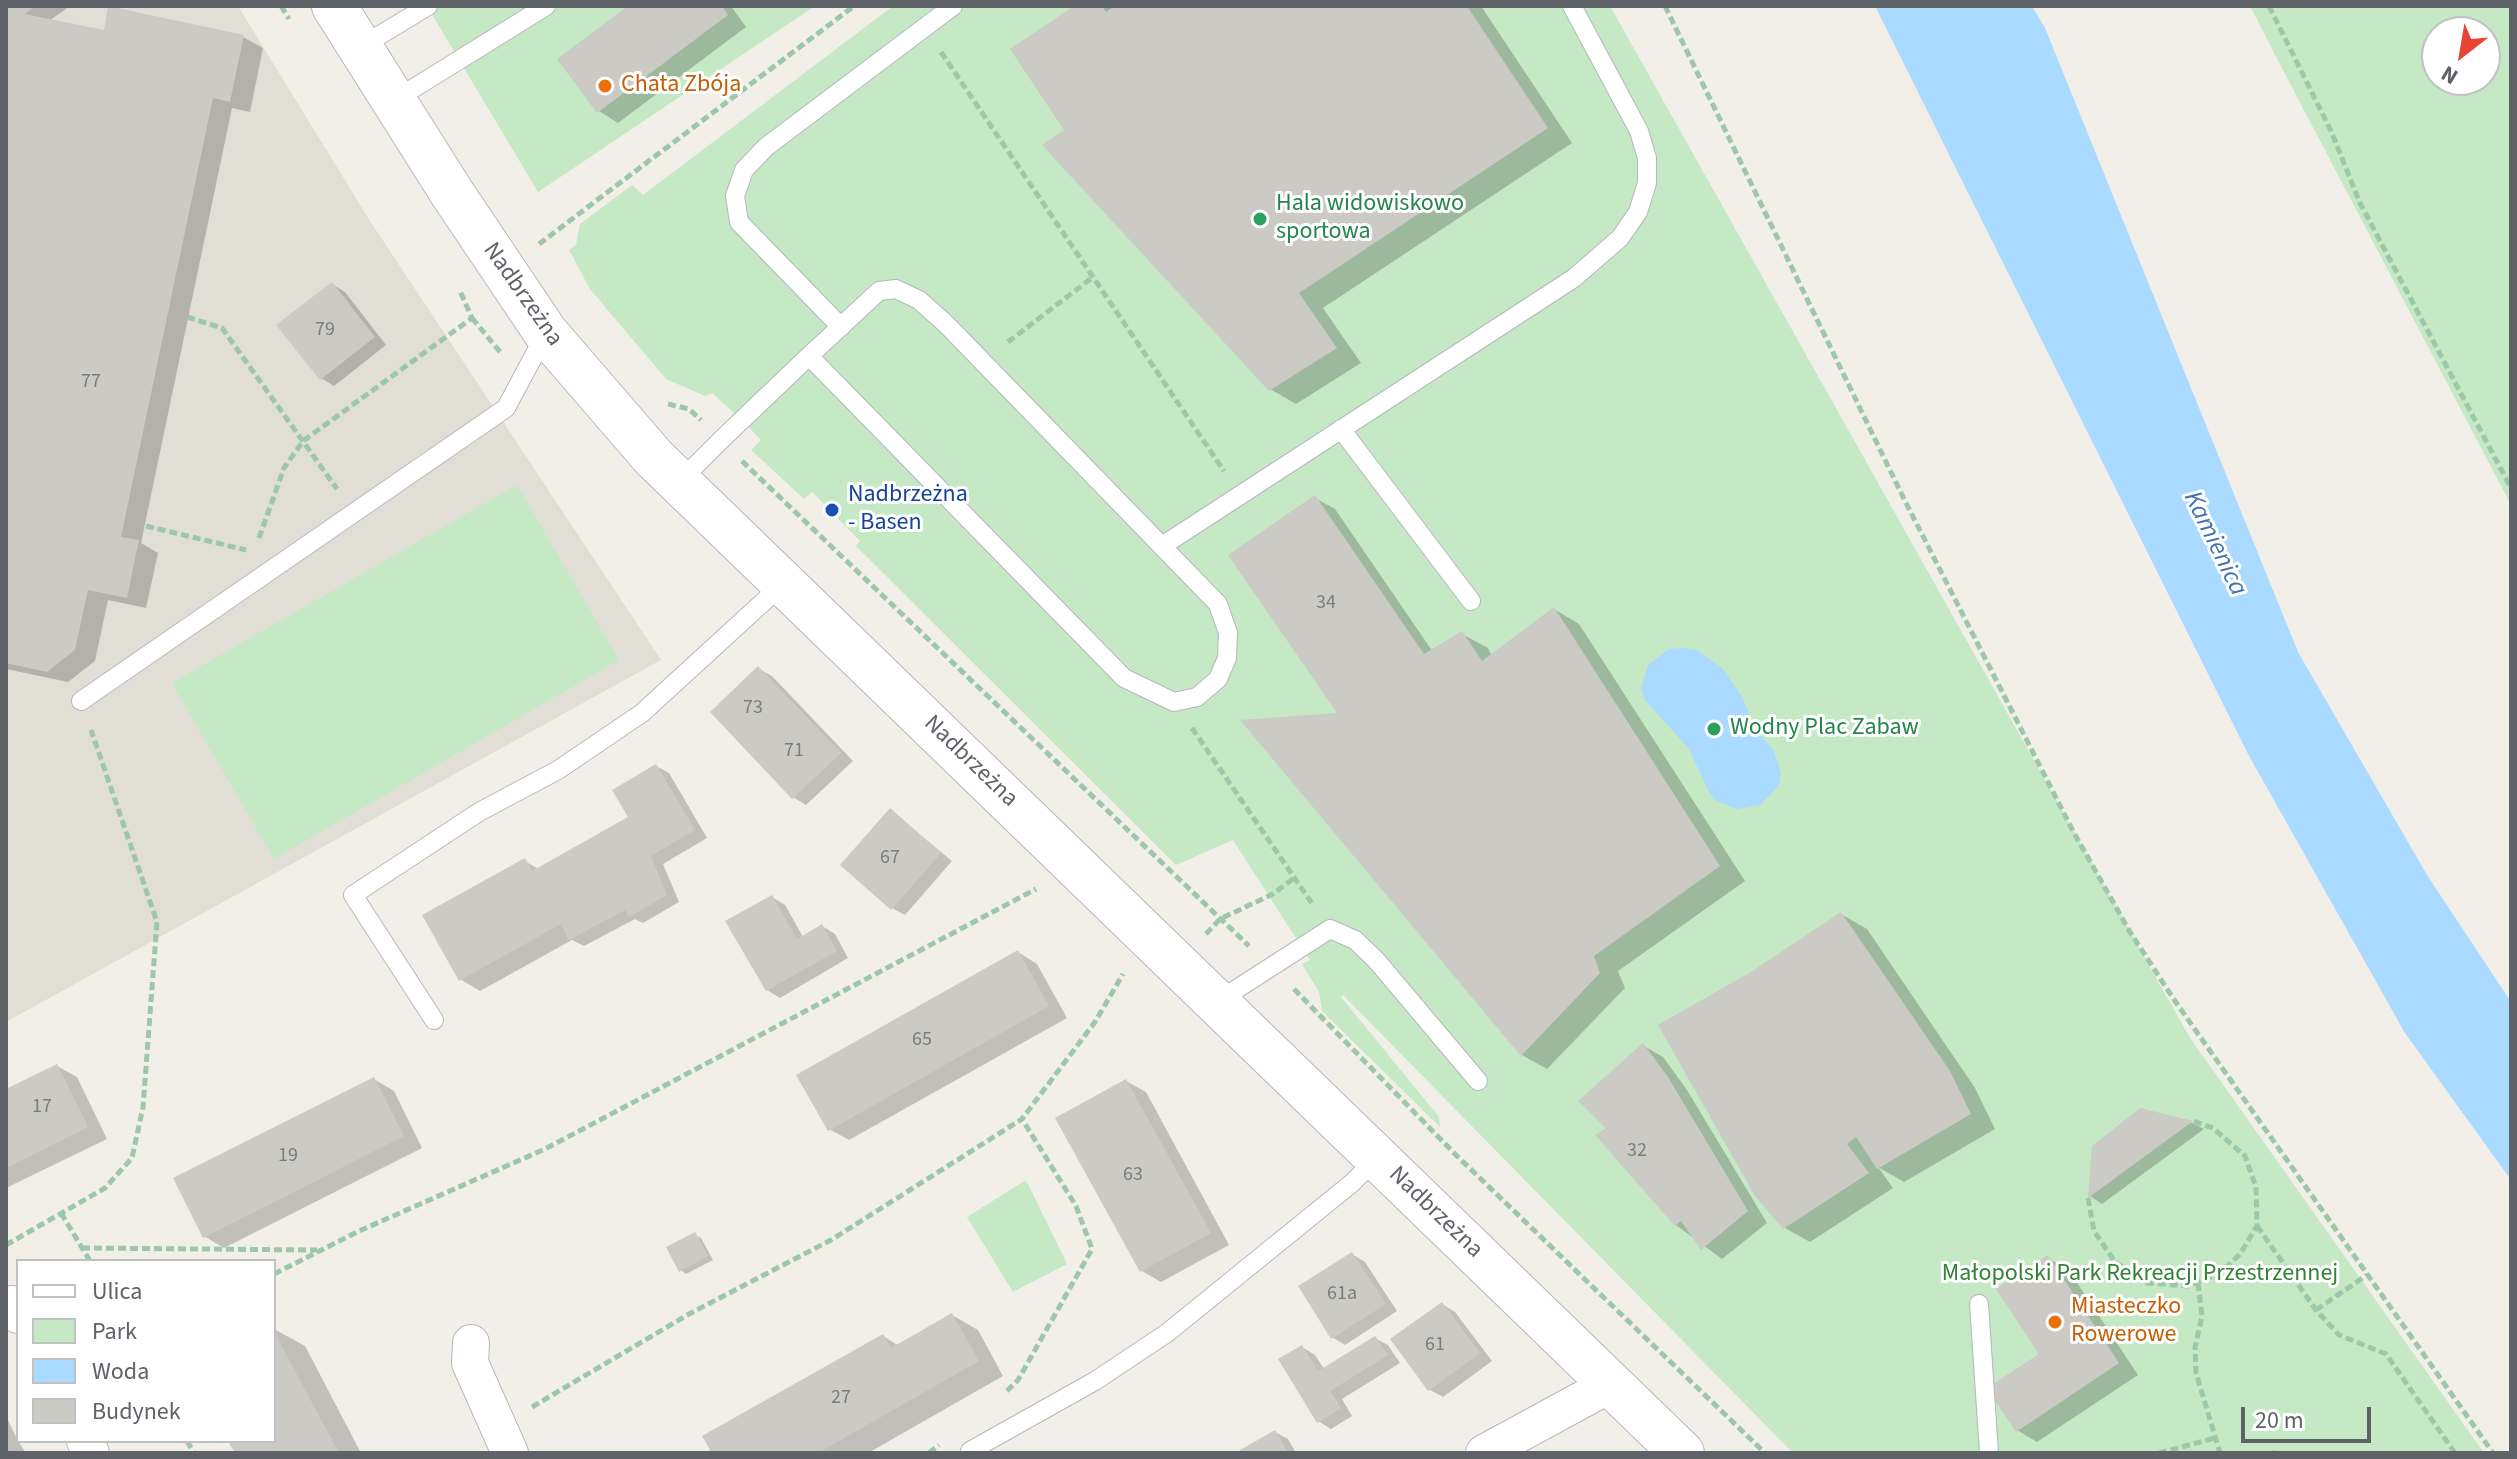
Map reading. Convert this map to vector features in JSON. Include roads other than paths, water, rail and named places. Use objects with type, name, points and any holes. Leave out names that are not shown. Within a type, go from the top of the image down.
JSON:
[{"type":"street","name":"Nadbrzeżna","points":[[334,6],[546,333],[679,482],[1682,1453]]},
{"type":"street","points":[[471,1343],[470,1363],[510,1453]]},
{"type":"street","points":[[1484,1453],[1611,1384]]},
{"type":"lane","points":[[360,47],[428,6]]},
{"type":"lane","points":[[393,101],[546,6]]},
{"type":"lane","points":[[841,327],[739,222],[735,196],[744,170],[766,147],[953,6]]},
{"type":"lane","points":[[1162,546],[1574,278],[1620,238],[1638,212],[1647,183],[1647,158],[1639,131],[1572,6]]},
{"type":"lane","points":[[679,482],[721,440],[809,356],[879,291],[896,289],[919,300],[983,361],[1218,604],[1228,633],[1227,658],[1218,679],[1197,697],[1174,702],[1124,678],[809,356]]},
{"type":"lane","points":[[81,701],[506,408],[546,333]]},
{"type":"lane","points":[[1341,429],[1471,601]]},
{"type":"lane","points":[[434,1020],[353,895],[479,812],[558,770],[642,713],[784,583]]},
{"type":"lane","points":[[1218,1001],[1330,929],[1355,940],[1376,960],[1478,1081]]},
{"type":"lane","points":[[970,1451],[1095,1381],[1167,1333],[1352,1183],[1378,1157]]},
{"type":"lane","points":[[1979,1304],[1989,1453]]},
{"type":"water","name":"Kamienica","points":[[1875,6],[2032,6],[2045,28],[2298,652],[2427,875],[2511,1002],[2511,1180],[2405,1033],[2248,754]]},
{"type":"water","name":"Wodny Plac Zabaw","points":[[1669,649],[1697,650],[1722,668],[1741,695],[1757,732],[1773,749],[1781,773],[1779,785],[1760,805],[1737,809],[1717,801],[1709,792],[1689,749],[1645,700],[1641,689],[1648,665]]},
{"type":"place","name":"Chata Zbója","points":[[605,86]]},
{"type":"place","name":"Hala widowiskowo sportowa","points":[[1260,219]]},
{"type":"place","name":"Nadbrzeżna - Basen","points":[[832,510]]},
{"type":"place","name":"Wodny Plac Zabaw","points":[[1714,729]]},
{"type":"place","name":"Miasteczko Rowerowe","points":[[2055,1322]]},
{"type":"park label","name":"Małopolski Park Rekreacji Przestrzennej","points":[[2140,1275]]}]
